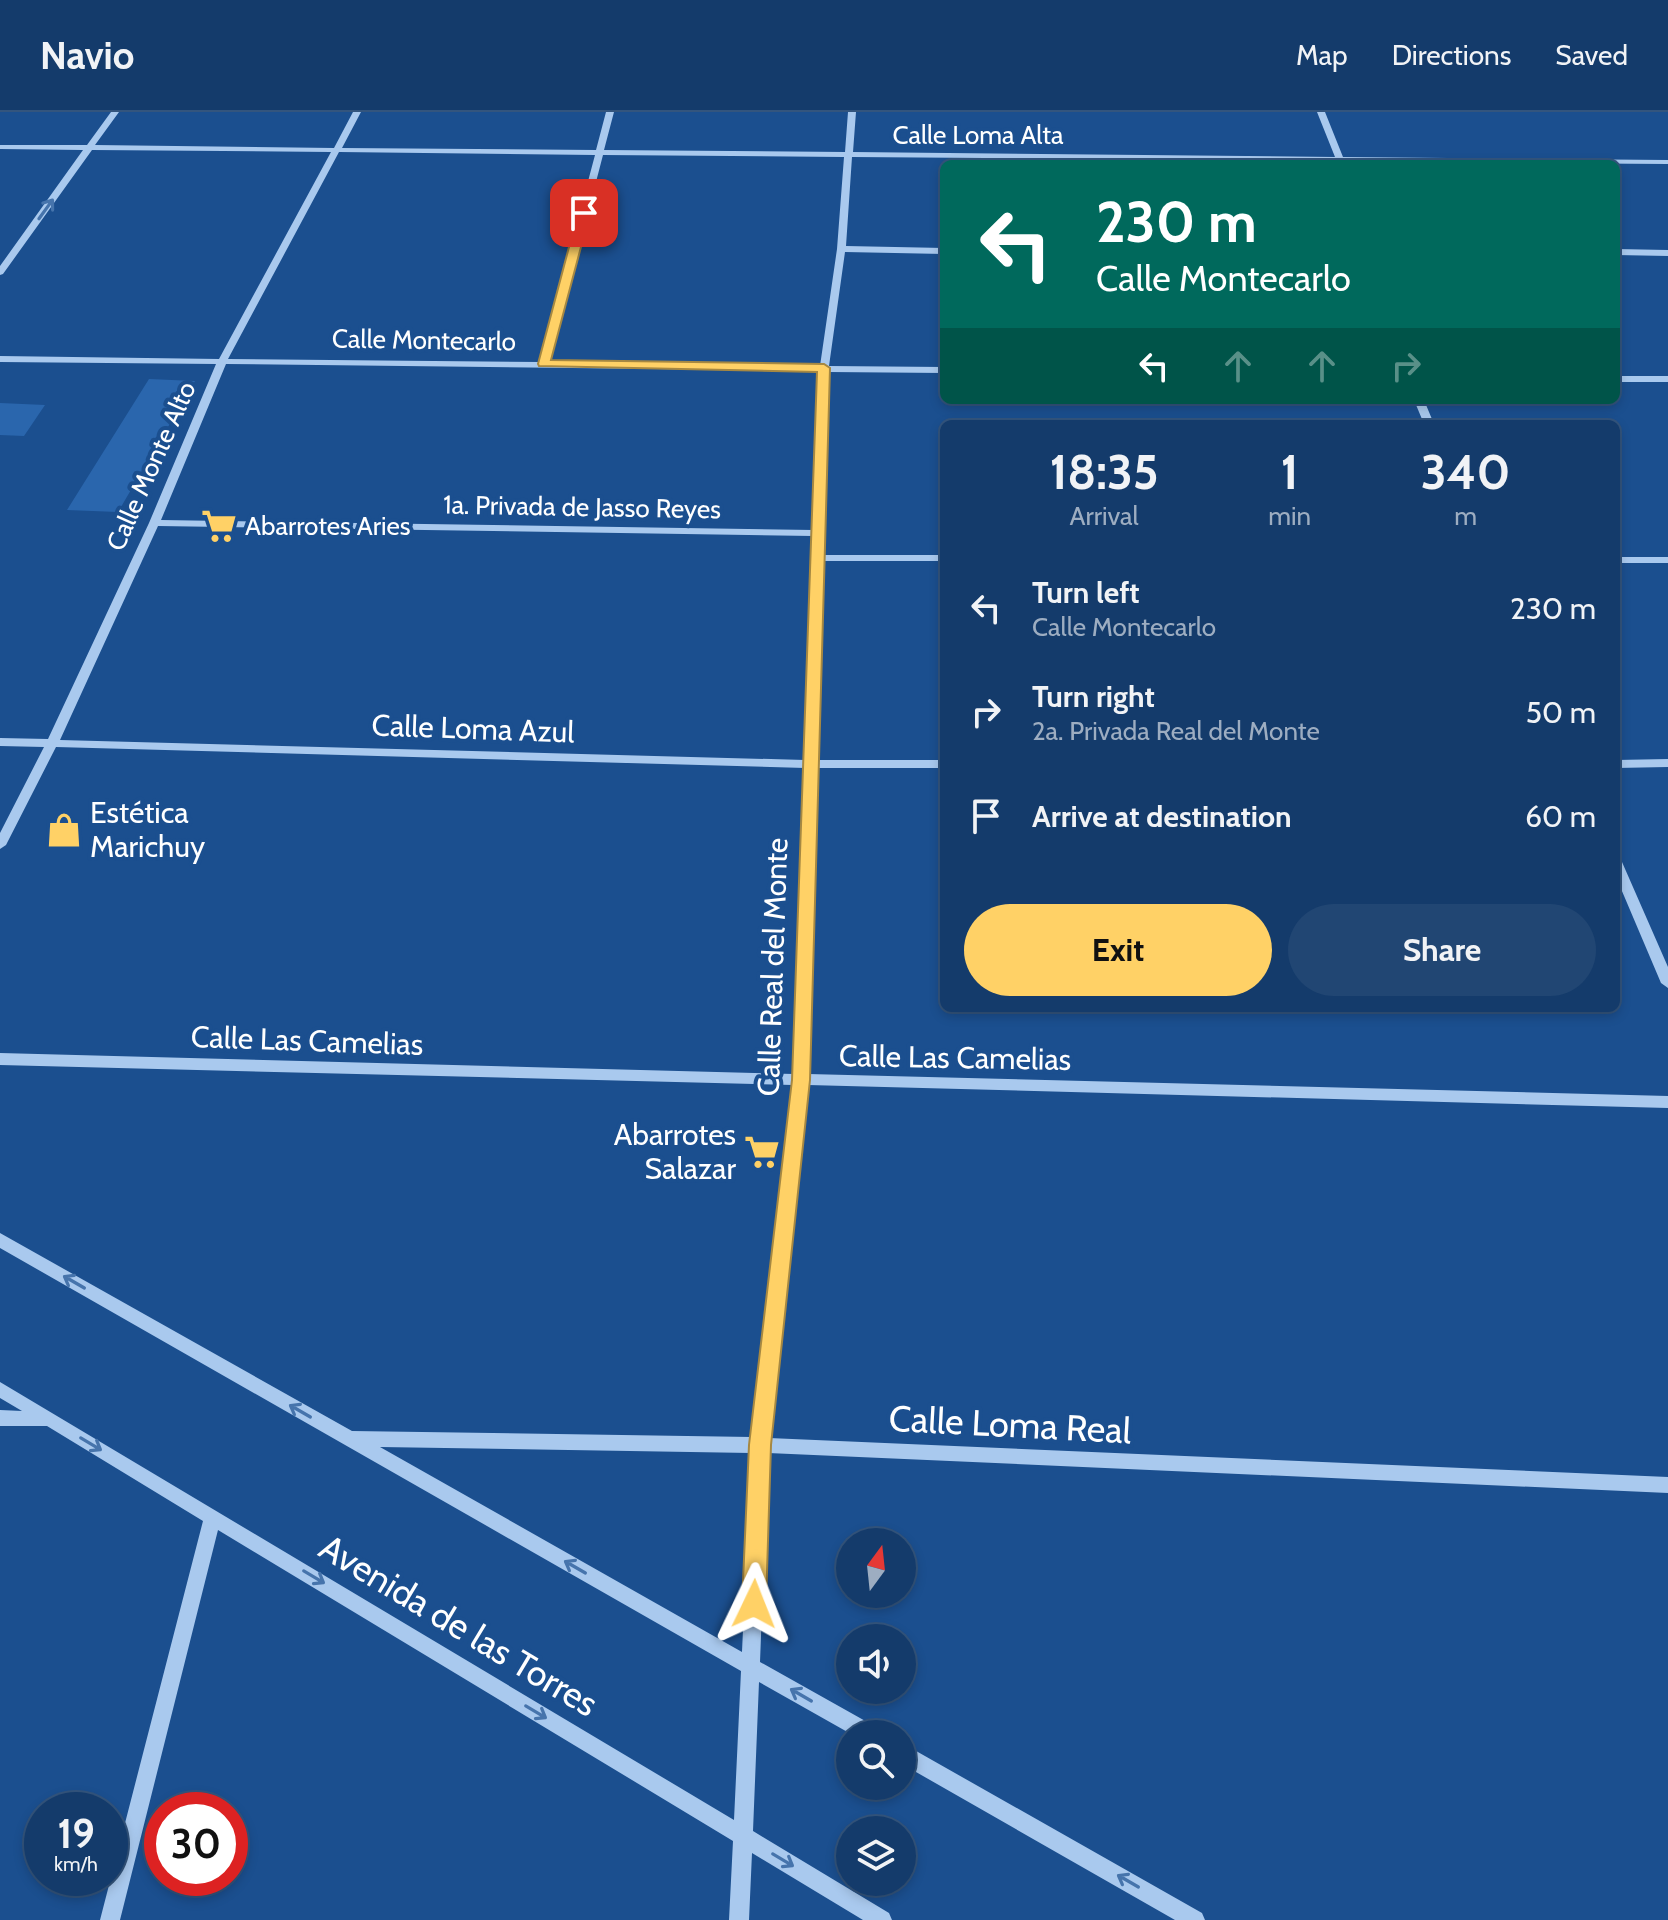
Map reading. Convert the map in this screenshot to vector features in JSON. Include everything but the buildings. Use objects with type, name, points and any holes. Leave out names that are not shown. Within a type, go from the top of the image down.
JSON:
[{"type":"street","points":[[0,272],[115,112]]},
{"type":"street","name":"Calle Monte Alto","points":[[0,845],[52,744],[154,523],[223,360],[357,112]]},
{"type":"street","points":[[544,364],[610,112]]},
{"type":"street","name":"Calle Real del Monte","points":[[739,1920],[760,1445],[801,1080],[824,368],[841,249],[852,112]]},
{"type":"street","points":[[1321,112],[1341,160]]},
{"type":"street","name":"Calle Loma Alta","points":[[0,147],[340,148],[1271,160]]},
{"type":"street","name":"Calle Loma Alta","points":[[1620,162],[1668,162]]},
{"type":"street","points":[[841,249],[940,251]]},
{"type":"street","points":[[1620,252],[1668,253]]},
{"type":"street","name":"Calle Montecarlo","points":[[0,359],[940,370]]},
{"type":"street","points":[[1620,379],[1668,379]]},
{"type":"street","name":"1a. Privada de Jasso Reyes","points":[[154,523],[818,533]]},
{"type":"street","points":[[819,558],[940,558]]},
{"type":"street","points":[[1620,560],[1668,560]]},
{"type":"street","name":"Calle Loma Azul","points":[[0,742],[809,764],[940,764]]},
{"type":"street","points":[[1620,764],[1668,763]]},
{"type":"street","points":[[1620,871],[1668,983]]},
{"type":"street","name":"Calle Las Camelias","points":[[0,1059],[1668,1102]]},
{"type":"street","points":[[0,1240],[845,1720]]},
{"type":"street","name":"Avenida de las Torres","points":[[0,1389],[882,1920]]},
{"type":"street","points":[[0,1418],[50,1419]]},
{"type":"street","name":"Calle Loma Real","points":[[349,1439],[760,1445],[1668,1485]]},
{"type":"street","points":[[110,1920],[213,1517]]},
{"type":"street","points":[[916,1761],[1195,1920]]},
{"type":"place","name":"Abarrotes Aries","points":[[219,526]]},
{"type":"place","name":"Estética Marichuy","points":[[64,830]]},
{"type":"place","name":"Abarrotes Salazar","points":[[762,1152]]},
{"type":"route","points":[[584,213],[544,364],[824,368],[801,1080],[760,1445],[754,1604]]}]
